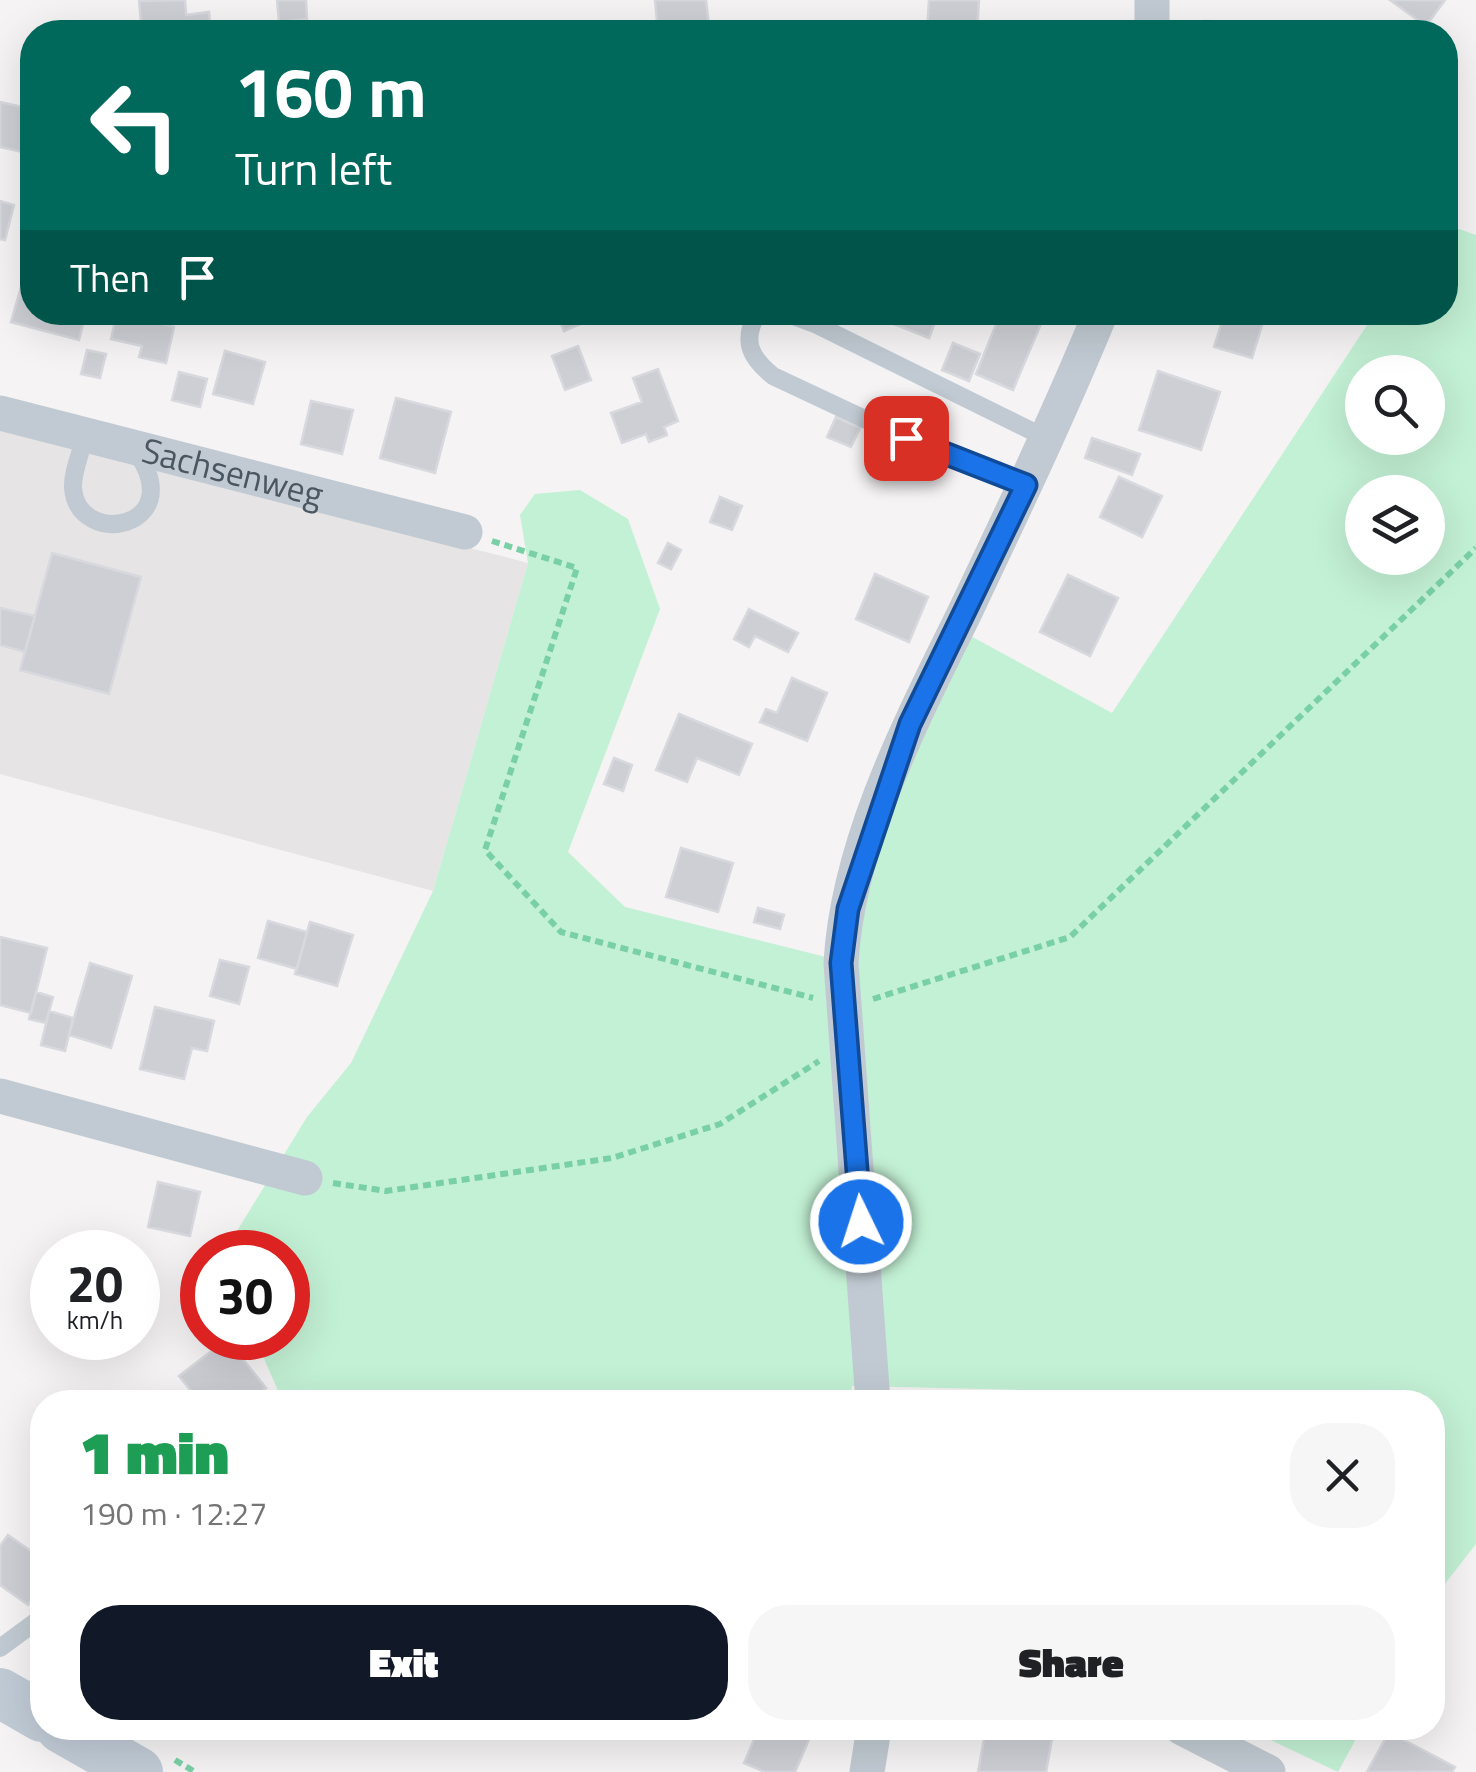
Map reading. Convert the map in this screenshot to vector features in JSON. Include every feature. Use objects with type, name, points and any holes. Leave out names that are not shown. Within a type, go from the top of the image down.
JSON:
[{"type":"main road","points":[[0,1693],[30,1710]]},
{"type":"main road","points":[[81,1740],[138,1772]]},
{"type":"street","points":[[872,1390],[848,1007],[841,963],[843,930],[877,813],[910,724],[1048,439],[1096,325]]},
{"type":"street","name":"Sachsenweg","points":[[0,413],[465,532]]},
{"type":"street","points":[[0,1096],[304,1178]]},
{"type":"street","points":[[867,1772],[872,1740]]},
{"type":"street","points":[[1205,1740],[1268,1772]]},
{"type":"lane","points":[[751,325],[748,346],[756,362],[773,376],[906,438],[1026,485]]},
{"type":"lane","points":[[817,325],[1048,439]]},
{"type":"lane","points":[[85,434],[73,489],[84,512],[107,524],[133,520],[150,500],[152,474],[132,446]]},
{"type":"lane","points":[[0,1648],[30,1625]]},
{"type":"path","points":[[465,532],[577,568],[485,850],[561,932],[848,1007],[1070,938],[1476,548]]},
{"type":"path","points":[[304,1178],[386,1191],[612,1158],[720,1124],[850,1042]]},
{"type":"shaded area","points":[[0,427],[528,563],[433,891],[0,774]]},
{"type":"green space","points":[[1458,229],[1476,235],[1476,1544],[1445,1584],[1445,1390],[852,1386],[851,1390],[278,1390],[265,1360],[310,1360],[310,1230],[238,1230],[307,1117],[351,1063],[433,891],[528,563],[520,515],[535,494],[580,490],[628,519],[660,609],[568,852],[625,907],[826,957],[943,621],[1112,713],[1345,359],[1345,455],[1445,455],[1445,355],[1347,355],[1367,325],[1458,325]]},
{"type":"green space","points":[[1270,1740],[1355,1740],[1338,1772]]},
{"type":"building","points":[[185,0],[186,15],[209,12],[210,20],[141,20],[139,1]]},
{"type":"building","points":[[277,0],[306,0],[307,19],[279,20]]},
{"type":"building","points":[[655,0],[706,0],[708,20],[657,20]]},
{"type":"building","points":[[929,0],[979,0],[978,20],[928,20]]},
{"type":"building","points":[[1390,0],[1445,0],[1430,20],[1418,20]]},
{"type":"building","points":[[0,102],[20,106],[20,151],[0,147]]},
{"type":"building","points":[[0,201],[14,205],[5,240],[0,239]]},
{"type":"building","points":[[20,290],[20,324],[11,322]]},
{"type":"building","points":[[22,325],[83,325],[79,340]]},
{"type":"building","points":[[114,325],[174,327],[166,363],[139,357],[142,346],[111,339]]},
{"type":"building","points":[[896,325],[934,325],[929,338]]},
{"type":"building","points":[[996,325],[1040,325],[1013,390],[976,374]]},
{"type":"building","points":[[1221,325],[1262,325],[1252,358],[1214,347]]},
{"type":"building","points":[[953,343],[980,354],[969,381],[942,370]]},
{"type":"building","points":[[578,346],[591,380],[565,390],[552,356]]},
{"type":"building","points":[[87,350],[106,354],[100,378],[81,374]]},
{"type":"building","points":[[225,351],[265,362],[253,404],[213,394]]},
{"type":"building","points":[[658,369],[678,421],[664,427],[667,435],[649,442],[646,434],[622,443],[611,413],[642,402],[633,378]]},
{"type":"building","points":[[1158,371],[1220,392],[1201,450],[1139,430]]},
{"type":"building","points":[[179,372],[207,379],[200,407],[172,400]]},
{"type":"building","points":[[396,398],[451,412],[435,473],[380,458]]},
{"type":"building","points":[[311,401],[353,410],[342,454],[301,444]]},
{"type":"building","points":[[836,417],[860,428],[851,447],[827,437]]},
{"type":"building","points":[[1092,438],[1140,454],[1132,475],[1085,458]]},
{"type":"building","points":[[1119,477],[1162,496],[1142,537],[1100,517]]},
{"type":"building","points":[[720,497],[742,506],[732,530],[710,522]]},
{"type":"building","points":[[668,543],[681,550],[671,569],[658,563]]},
{"type":"building","points":[[52,553],[141,577],[109,694],[20,670]]},
{"type":"building","points":[[875,574],[928,597],[909,642],[856,619]]},
{"type":"building","points":[[1068,575],[1118,598],[1090,656],[1040,632]]},
{"type":"building","points":[[0,608],[35,616],[25,652],[0,645]]},
{"type":"building","points":[[749,609],[798,633],[788,652],[755,636],[749,647],[734,639]]},
{"type":"building","points":[[792,678],[827,693],[807,741],[760,722],[766,709],[777,713]]},
{"type":"building","points":[[679,714],[752,744],[739,775],[697,758],[687,782],[656,770]]},
{"type":"building","points":[[614,758],[632,765],[623,791],[604,784]]},
{"type":"building","points":[[681,848],[733,863],[718,912],[666,897]]},
{"type":"building","points":[[758,908],[784,915],[780,929],[754,922]]},
{"type":"building","points":[[268,921],[307,932],[297,969],[258,958]]},
{"type":"building","points":[[310,922],[353,935],[337,986],[295,974]]},
{"type":"building","points":[[0,937],[47,948],[31,1013],[0,1005]]},
{"type":"building","points":[[220,960],[249,967],[239,1004],[210,996]]},
{"type":"building","points":[[90,963],[132,976],[111,1048],[69,1035]]},
{"type":"building","points":[[36,992],[53,997],[46,1023],[29,1019]]},
{"type":"building","points":[[155,1007],[214,1021],[207,1051],[192,1048],[184,1079],[140,1069]]},
{"type":"building","points":[[49,1011],[73,1018],[65,1051],[41,1045]]},
{"type":"building","points":[[158,1182],[200,1192],[191,1230],[180,1230],[180,1234],[148,1227]]},
{"type":"building","points":[[200,1360],[244,1360],[266,1388],[263,1390],[190,1390],[179,1376]]},
{"type":"building","points":[[8,1535],[30,1551],[28,1605],[0,1585],[0,1546]]},
{"type":"building","points":[[754,1740],[809,1740],[795,1772],[765,1772],[744,1763]]},
{"type":"building","points":[[984,1740],[1052,1740],[1046,1772],[978,1772]]},
{"type":"building","points":[[1385,1740],[1404,1740],[1455,1767],[1452,1772],[1367,1772]]},
{"type":"route","points":[[861,1222],[848,1007],[841,963],[843,930],[877,813],[910,724],[1026,485],[906,438]]}]
